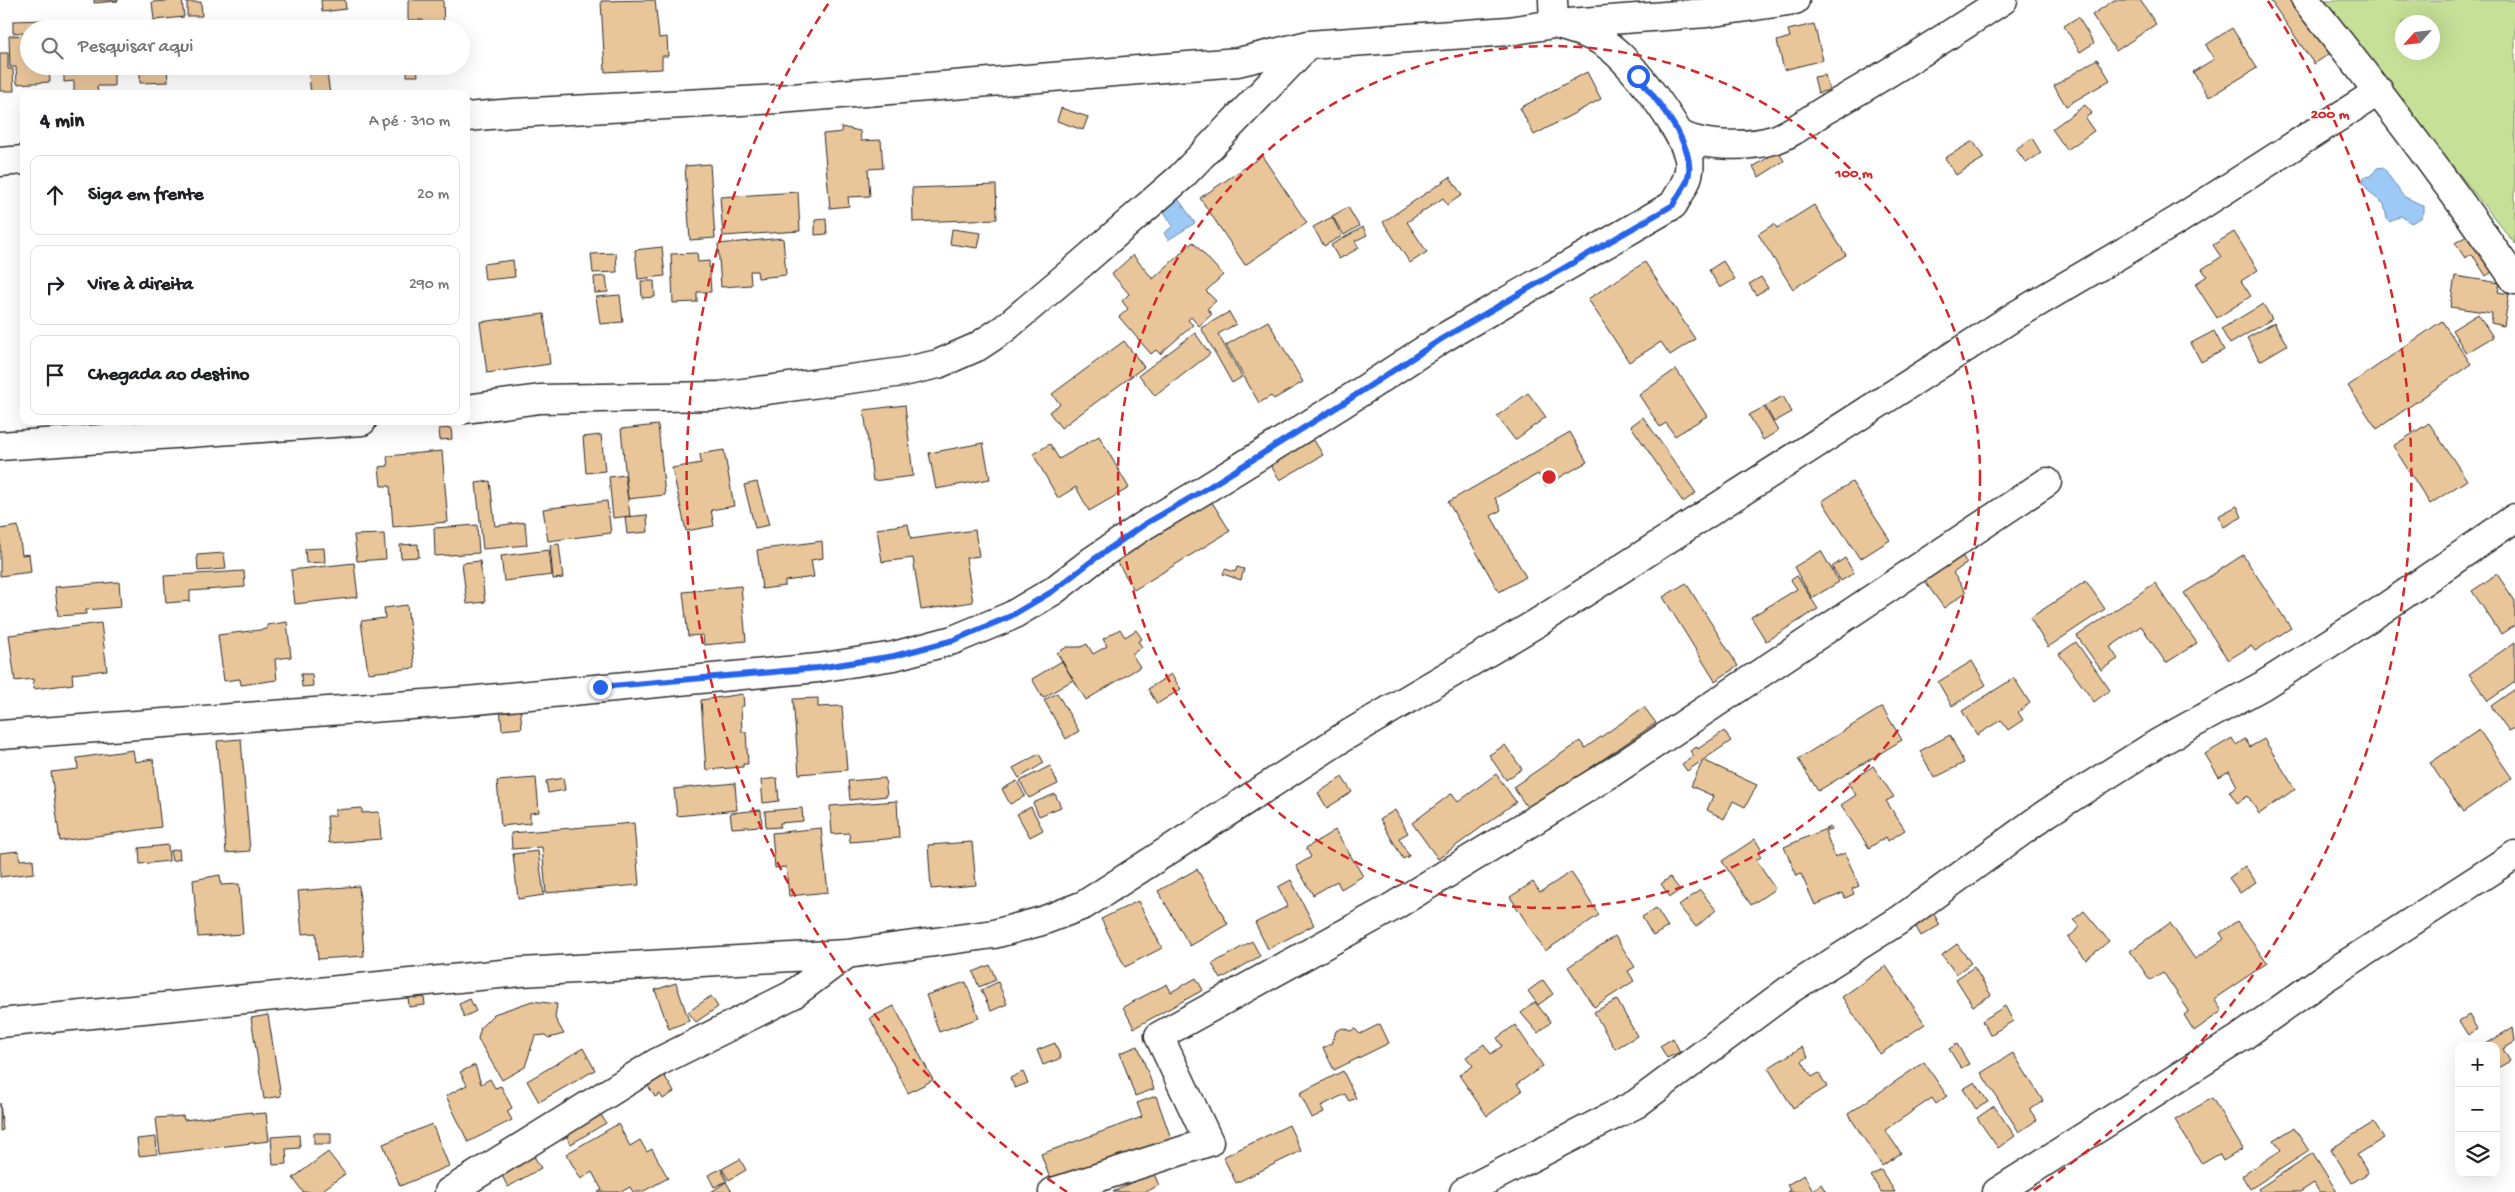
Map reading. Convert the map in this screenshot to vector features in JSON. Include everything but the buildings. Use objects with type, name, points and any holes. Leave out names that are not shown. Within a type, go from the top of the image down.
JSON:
[{"type":"street","points":[[470,117],[514,112],[779,100],[1238,62],[1308,45],[1509,31],[1553,12],[1642,17],[1707,13],[1794,0]]},
{"type":"street","points":[[1553,12],[1620,54],[1683,137],[1715,143],[1748,144],[1774,140],[1879,80],[2003,0]]},
{"type":"street","points":[[2306,0],[2379,91],[2456,195],[2515,280]]},
{"type":"street","points":[[1620,54],[1620,34],[1626,26],[1642,17]]},
{"type":"street","points":[[470,408],[540,399],[720,396],[903,372],[938,364],[977,347],[1004,329],[1081,264],[1180,176],[1308,45]]},
{"type":"street","points":[[0,1023],[521,972],[847,954],[994,934],[1042,921],[1084,905],[1342,738],[1537,623],[2018,314],[2178,220],[2379,91]]},
{"type":"street","points":[[0,735],[466,701],[818,668],[894,656],[954,640],[1011,616],[1053,591],[1093,560],[1145,524],[1309,425],[1443,338],[1673,205],[1687,180],[1689,159],[1678,131]]},
{"type":"street","points":[[0,162],[20,160]]},
{"type":"street","points":[[0,446],[304,425]]},
{"type":"street","points":[[1053,1192],[1208,1142],[1160,1036],[1389,909],[1611,773],[2047,482]]},
{"type":"street","points":[[1464,1192],[1636,1104],[1789,990],[1901,920],[2047,813],[2158,743],[2262,686],[2380,610],[2515,518]]},
{"type":"street","points":[[1997,1192],[2240,1038],[2324,979],[2515,855]]},
{"type":"street","points":[[449,1192],[658,1062],[792,995],[847,954]]},
{"type":"green space","points":[[2320,0],[2515,0],[2515,244]]},
{"type":"water","points":[[2383,167],[2403,196],[2424,206],[2421,218],[2411,223],[2401,216],[2390,222],[2387,219],[2384,204],[2371,194],[2362,182],[2364,177],[2371,176],[2377,168]]},
{"type":"water","points":[[1177,197],[1195,223],[1168,240],[1164,233],[1173,226],[1161,207]]},
{"type":"route","points":[[600,687],[818,668],[894,656],[954,640],[1011,616],[1053,591],[1093,560],[1145,524],[1204,490],[1342,404],[1443,338],[1673,205],[1687,180],[1689,159],[1678,131],[1638,76]]}]
